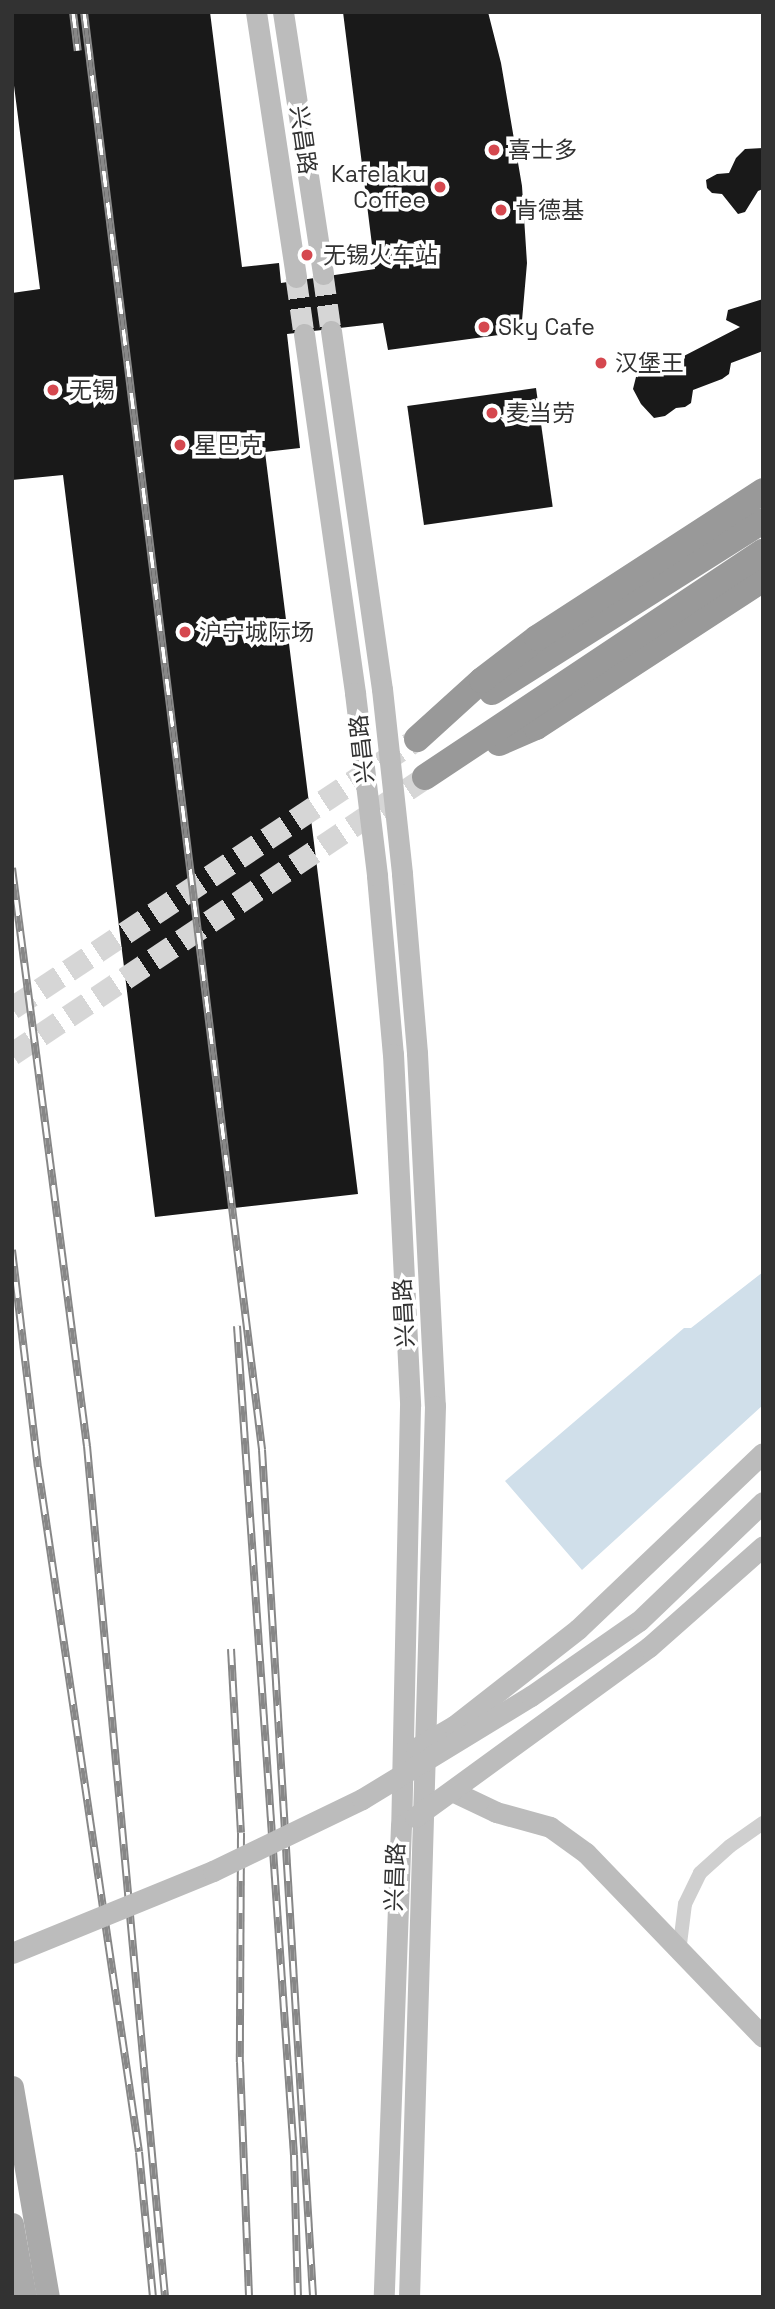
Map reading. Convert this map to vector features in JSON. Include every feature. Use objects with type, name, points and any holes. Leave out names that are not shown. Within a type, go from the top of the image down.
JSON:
[{"type":"highway","points":[[763,491],[537,638],[482,680],[417,739],[763,521]]},
{"type":"highway","points":[[763,552],[425,778],[536,727],[763,579]]},
{"type":"main road","name":"兴昌路","points":[[256,12],[296,276]]},
{"type":"main road","name":"兴昌路","points":[[284,12],[323,274]]},
{"type":"main road","name":"兴昌路","points":[[331,331],[382,689],[402,874],[417,1053],[435,1406],[409,2297]]},
{"type":"main road","name":"兴昌路","points":[[304,334],[355,693],[377,876],[393,1054],[410,1406],[401,1825],[384,2297]]},
{"type":"main road","points":[[402,1758],[454,1726],[578,1629],[763,1453]]},
{"type":"main road","points":[[12,1953],[213,1871],[384,1786],[531,1696],[639,1621],[763,1502]]},
{"type":"main road","points":[[401,1825],[424,1812],[649,1647],[763,1546]]},
{"type":"main road","points":[[452,1791],[496,1812],[550,1827],[586,1853],[763,2037]]},
{"type":"main road","points":[[12,2087],[48,2297]]},
{"type":"main road","points":[[12,2224],[25,2297]]},
{"type":"street","points":[[679,1952],[685,1904],[700,1873],[730,1846],[763,1823]]},
{"type":"shaded area","points":[[763,1272],[763,1405],[582,1570],[505,1481],[684,1328],[691,1328]]},
{"type":"building","name":"沪宁城际场","points":[[12,12],[210,12],[242,267],[279,263],[281,283],[375,269],[343,12],[488,12],[501,63],[522,186],[527,263],[521,332],[388,350],[383,323],[287,334],[300,448],[265,452],[358,1194],[155,1217],[63,475],[12,480],[12,293],[40,289],[12,70]]},
{"type":"building","points":[[763,148],[763,189],[758,191],[745,212],[738,214],[722,194],[712,193],[707,188],[706,180],[717,174],[729,173],[736,158],[745,149]]},
{"type":"building","points":[[763,299],[763,351],[731,363],[729,374],[722,379],[693,390],[691,403],[685,407],[654,418],[641,404],[633,389],[638,369],[680,358],[740,327],[726,320],[728,310]]},
{"type":"building","points":[[536,388],[553,507],[424,525],[407,406]]},
{"type":"tunnel","points":[[323,274],[331,331]]},
{"type":"tunnel","points":[[296,277],[304,334]]},
{"type":"tunnel","points":[[12,1008],[417,739]]},
{"type":"tunnel","points":[[12,1054],[425,777]]},
{"type":"railway","points":[[73,12],[78,51]]},
{"type":"railway","points":[[84,12],[262,1450],[313,2297]]},
{"type":"railway","points":[[12,868],[87,1446],[165,2297]]},
{"type":"railway","points":[[12,1250],[38,1467],[139,2152],[153,2297]]},
{"type":"railway","points":[[237,1326],[294,2155],[298,2297]]},
{"type":"railway","points":[[231,1649],[241,1833],[240,2062],[249,2297]]},
{"type":"place","name":"喜士多","points":[[494,150]]},
{"type":"place","name":"Kafelaku Coffee","points":[[440,187]]},
{"type":"place","name":"肯德基","points":[[501,210]]},
{"type":"place","name":"无锡火车站","points":[[307,255]]},
{"type":"place","name":"Sky Cafe","points":[[484,327]]},
{"type":"place","name":"汉堡王","points":[[601,363]]},
{"type":"place","name":"无锡","points":[[53,390]]},
{"type":"place","name":"麦当劳","points":[[492,413]]},
{"type":"place","name":"星巴克","points":[[180,445]]},
{"type":"place","name":"沪宁城际场","points":[[185,632]]}]
